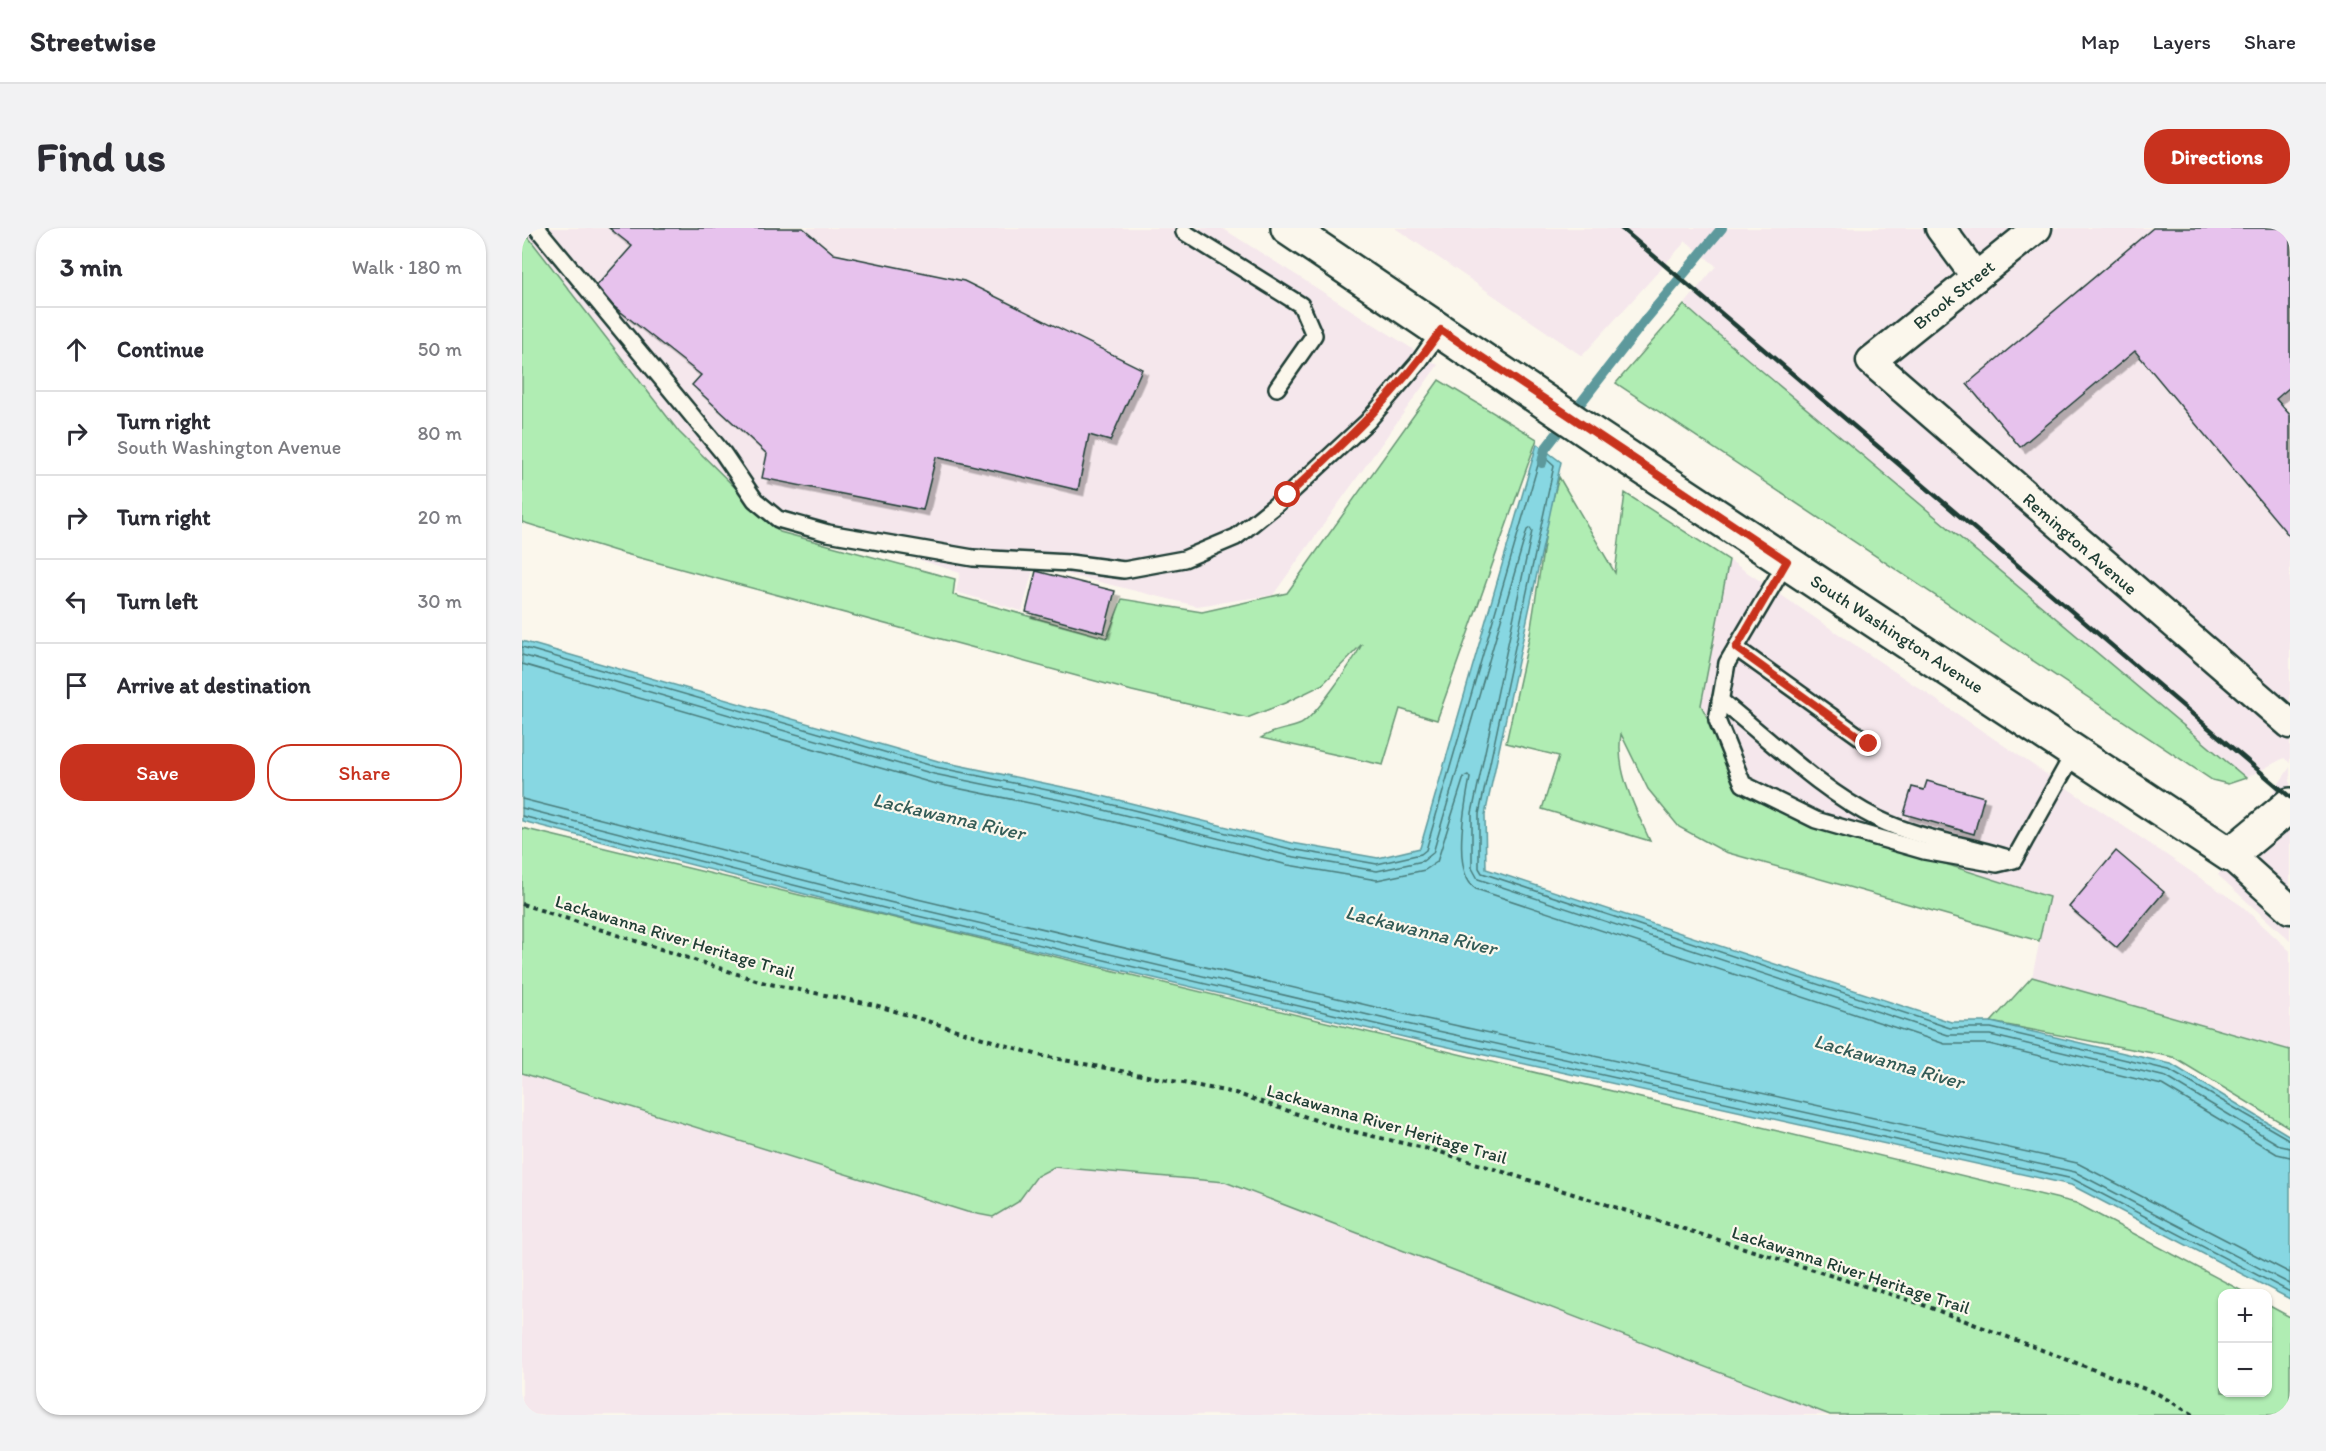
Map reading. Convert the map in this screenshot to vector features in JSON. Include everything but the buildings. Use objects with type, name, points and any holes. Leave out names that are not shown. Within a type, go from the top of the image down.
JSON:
[{"type":"street","name":"South Washington Avenue","points":[[1288,228],[1506,373],[1597,437],[2230,855],[2290,909]]},
{"type":"street","points":[[1940,228],[1976,277]]},
{"type":"street","name":"Brook Street","points":[[1871,361],[2037,228]]},
{"type":"street","name":"Remington Avenue","points":[[1871,361],[2290,724]]},
{"type":"street","points":[[2230,855],[2290,805]]},
{"type":"lane","points":[[537,228],[723,453],[755,500],[778,519],[828,533],[973,558],[1070,563],[1124,570],[1184,560],[1236,537],[1288,495],[1367,422],[1418,363],[1441,330]]},
{"type":"lane","points":[[1184,232],[1301,305],[1314,335],[1277,388]]},
{"type":"lane","points":[[1787,561],[1727,663],[1717,720],[1743,784],[1816,820],[1913,848],[1997,864],[2014,860],[2075,751]]},
{"type":"lane","points":[[1736,648],[1869,744]]},
{"type":"lane","points":[[1720,700],[1821,782],[1877,818],[1917,833],[2014,860]]},
{"type":"path","name":"Lackawanna River Heritage Trail","points":[[522,904],[765,984],[875,1005],[1038,1055],[1235,1093],[1341,1129],[1437,1151],[1918,1303],[2158,1394],[2194,1415]]},
{"type":"shaded area","points":[[522,228],[1222,228],[1438,365],[1273,595],[1197,606],[1034,566],[1022,611],[956,592],[960,573],[899,553],[522,474]]},
{"type":"shaded area","points":[[1395,228],[2290,228],[2290,763],[2284,758],[2246,778],[1684,305],[1716,266],[1686,241],[1582,356]]},
{"type":"shaded area","points":[[1729,560],[2242,906],[2290,951],[2290,1050],[2032,977],[2049,897],[1823,825],[1745,796],[1701,705]]},
{"type":"shaded area","points":[[2290,767],[2290,941],[2218,875]]},
{"type":"shaded area","points":[[522,1073],[967,1212],[1018,1202],[1037,1176],[1054,1167],[1225,1182],[1830,1415],[522,1415]]},
{"type":"green space","points":[[522,229],[679,432],[780,532],[955,579],[953,595],[1107,638],[1122,599],[1202,612],[1287,593],[1439,380],[1537,439],[1437,720],[1400,709],[1383,765],[1261,738],[1301,724],[1308,719],[1334,687],[1362,644],[1322,685],[1247,718],[1132,691],[622,553],[522,522]]},
{"type":"green space","points":[[1684,305],[2246,778],[2228,784],[2212,780],[1616,383]]},
{"type":"green space","points":[[1559,477],[1615,573],[1625,493],[1729,560],[1701,705],[1745,796],[1823,825],[2049,897],[2039,941],[1725,852],[1679,827],[1648,789],[1621,734],[1621,762],[1624,775],[1650,841],[1542,809],[1559,756],[1506,743],[1530,634],[1549,513]]},
{"type":"green space","points":[[522,828],[2076,1203],[2238,1289],[2218,1289],[2218,1397],[2272,1397],[2272,1307],[2290,1317],[2290,1415],[1830,1415],[1225,1182],[1054,1167],[1037,1176],[1018,1202],[993,1217],[967,1212],[522,1073]]},
{"type":"green space","points":[[2032,977],[2290,1050],[2290,1128],[2173,1057],[1991,1022]]},
{"type":"water","name":"Lackawanna River","points":[[1537,444],[1561,462],[1485,815],[1486,869],[1951,1022],[1991,1022],[2171,1064],[2290,1136],[2290,1299],[2071,1185],[1408,1038],[886,915],[522,821],[522,641],[938,761],[1082,791],[1292,843],[1378,858],[1420,848]]},
{"type":"waterway","points":[[1542,463],[1545,449],[1646,319],[1722,228]]},
{"type":"railway","points":[[1621,228],[2290,797]]},
{"type":"route","points":[[1288,495],[1367,422],[1418,363],[1441,330],[1597,437],[1787,561],[1736,648],[1869,744]]}]
